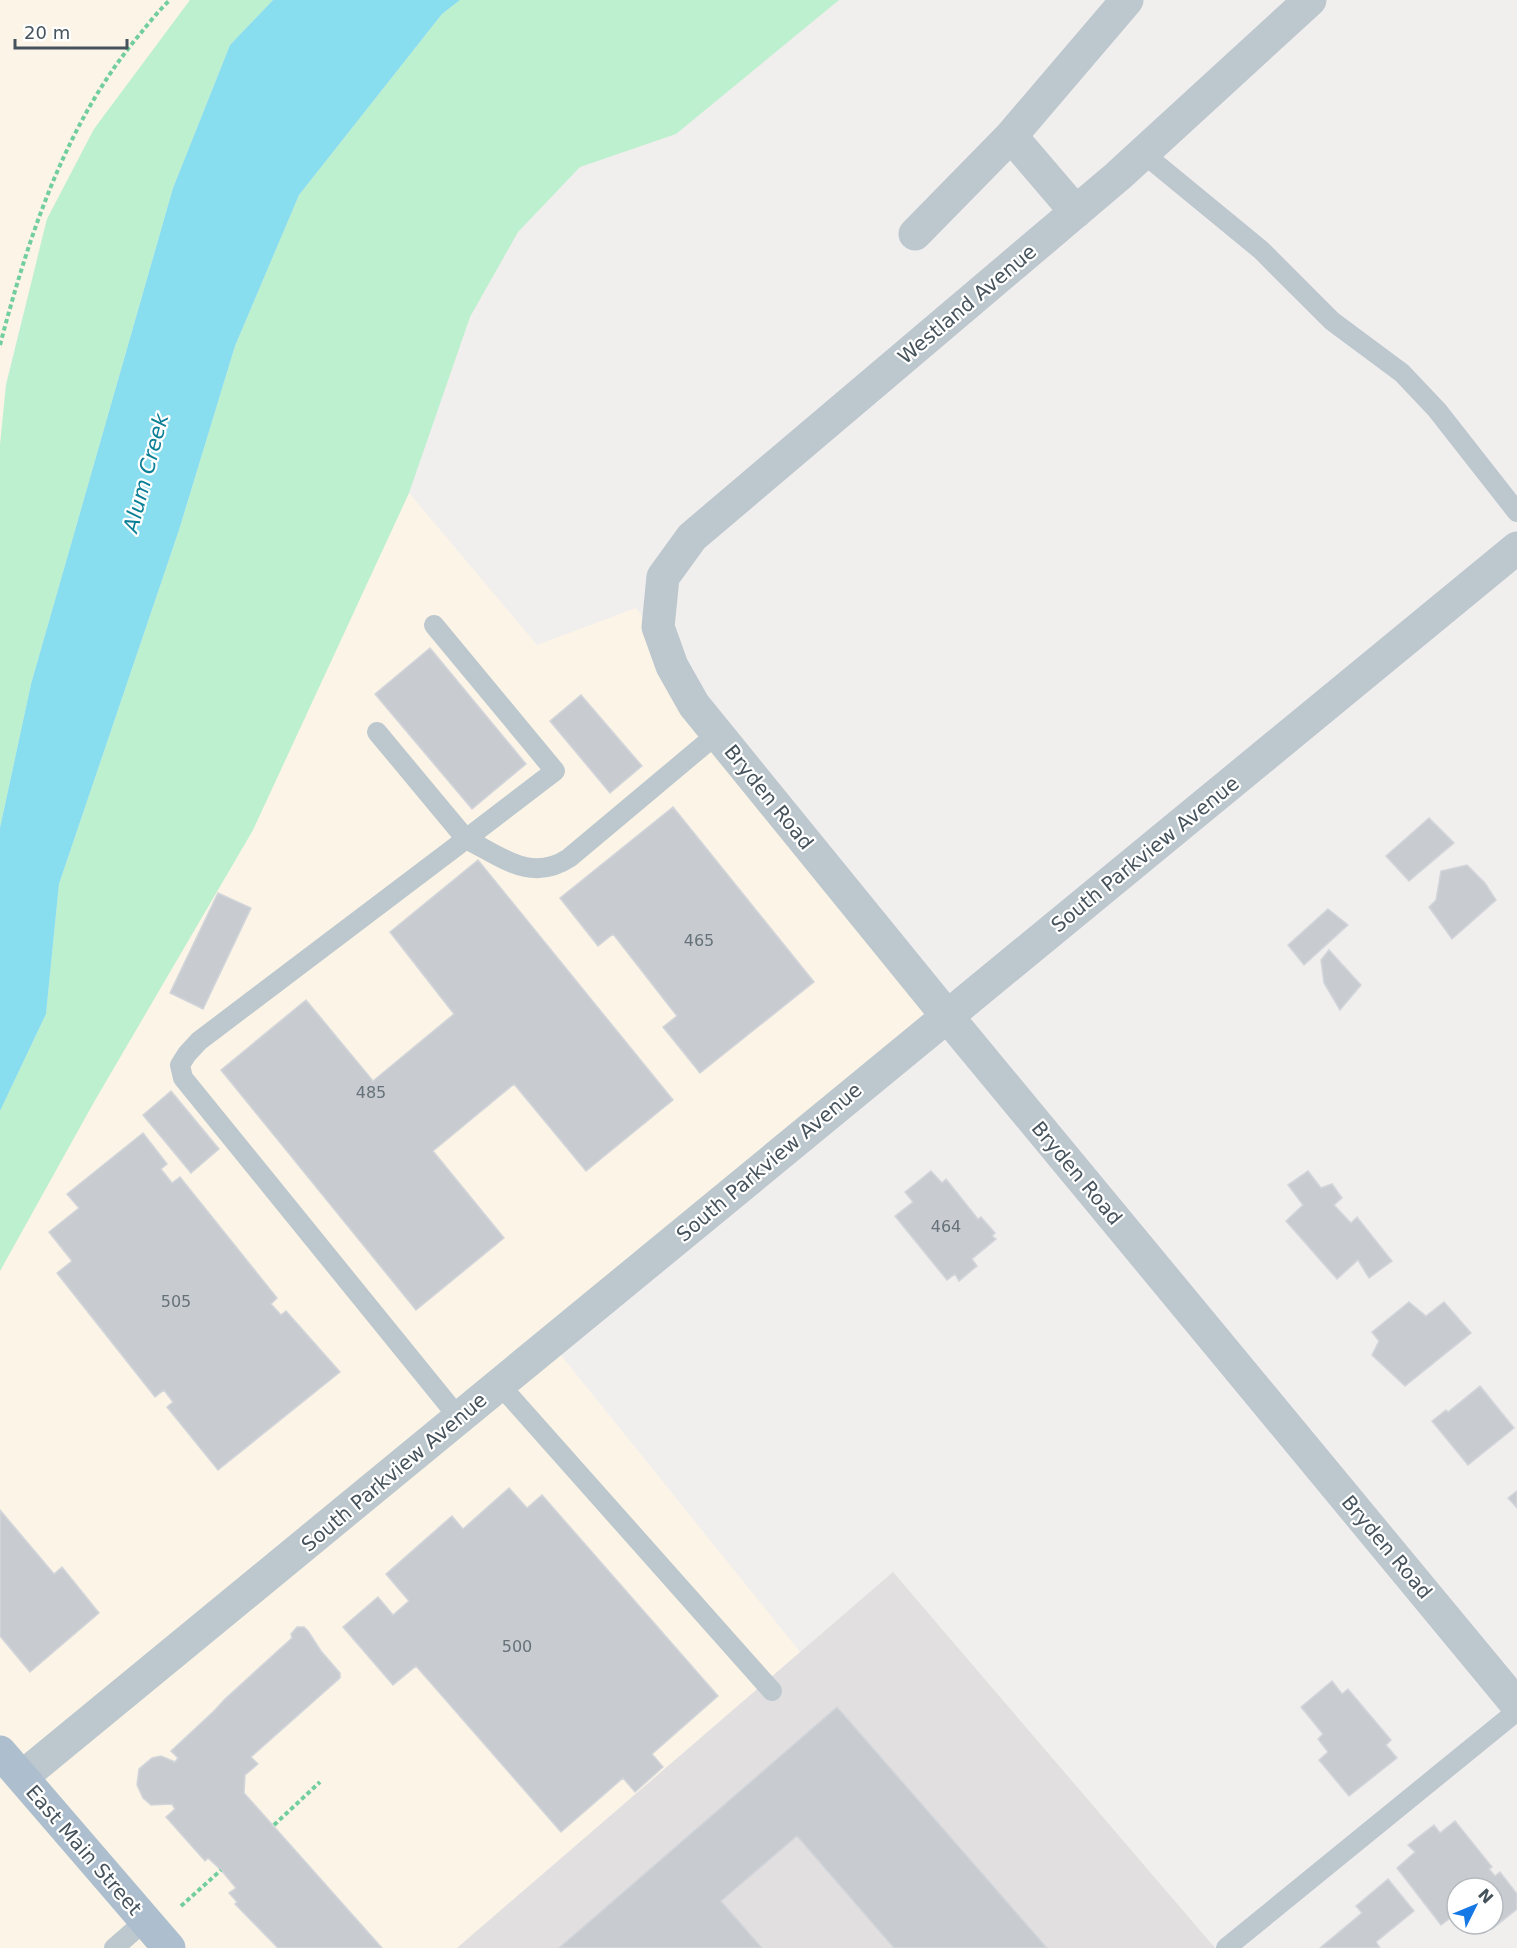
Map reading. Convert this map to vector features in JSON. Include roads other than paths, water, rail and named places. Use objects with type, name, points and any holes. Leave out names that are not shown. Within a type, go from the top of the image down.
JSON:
[{"type":"main road","name":"East Main Street","points":[[0,1752],[11,1781],[156,1933]]},
{"type":"street","points":[[915,234],[1011,136],[1127,0]]},
{"type":"street","name":"Westland Avenue","points":[[658,627],[663,577],[692,537],[1076,212],[1310,0]]},
{"type":"street","points":[[1011,136],[1076,212]]},
{"type":"street","name":"South Parkview Avenue","points":[[11,1781],[500,1385],[1517,548]]},
{"type":"street","name":"Bryden Road","points":[[658,627],[672,666],[694,705],[717,734],[947,1016],[1517,1705]]},
{"type":"lane","points":[[1143,153],[1261,250],[1332,321],[1402,373],[1437,410],[1517,512]]},
{"type":"lane","points":[[434,625],[555,771],[199,1041],[180,1065],[183,1078],[459,1418]]},
{"type":"lane","points":[[377,732],[466,839],[523,867],[549,869],[569,858],[717,734]]},
{"type":"lane","points":[[500,1385],[772,1691]]},
{"type":"lane","points":[[1226,1948],[1517,1711]]},
{"type":"lane","points":[[114,1948],[156,1933]]},
{"type":"water","name":"Alum Creek","points":[[273,0],[460,0],[442,14],[299,195],[235,346],[179,530],[59,884],[46,1014],[0,1111],[0,828],[31,684],[173,188],[230,45]]}]
